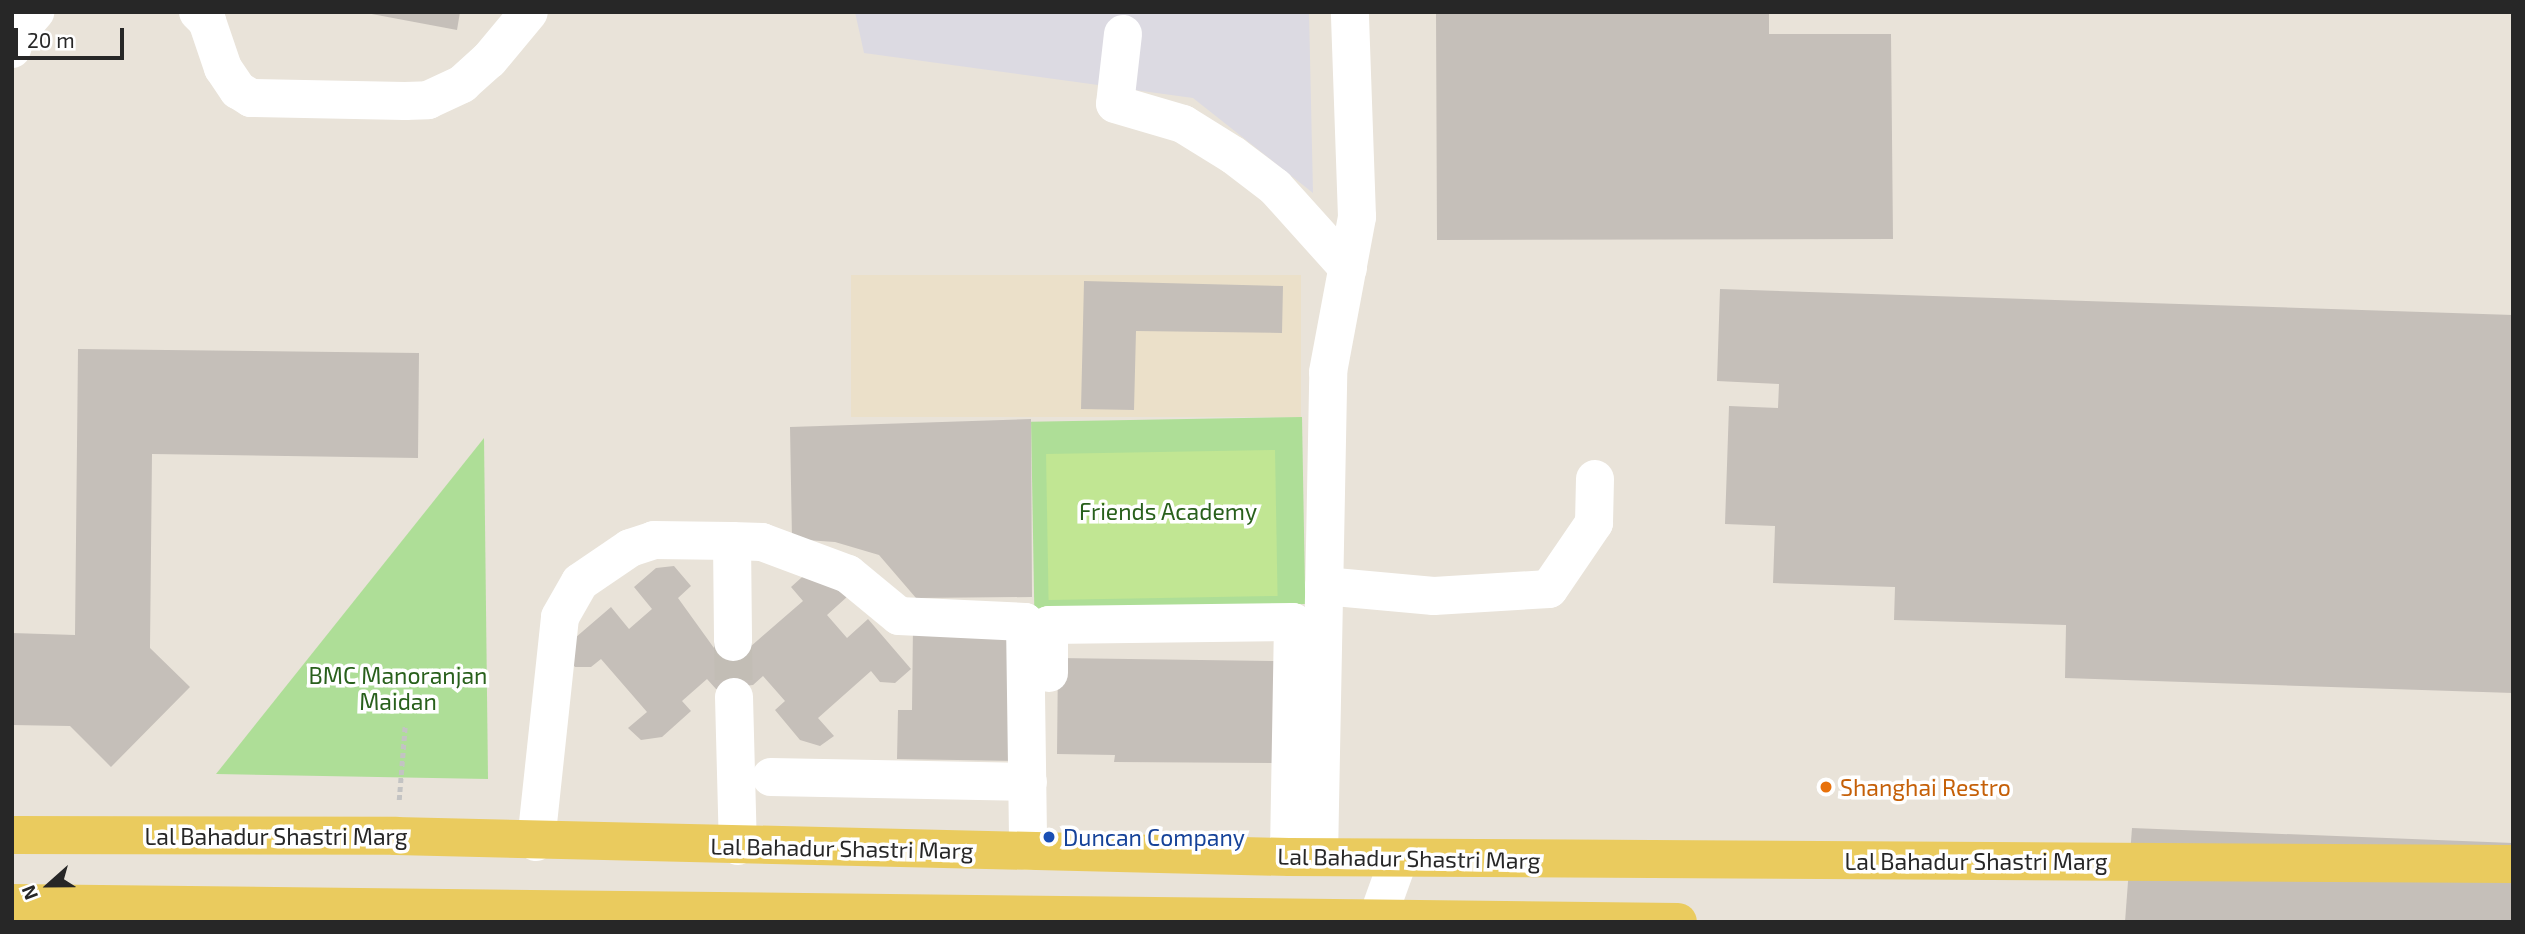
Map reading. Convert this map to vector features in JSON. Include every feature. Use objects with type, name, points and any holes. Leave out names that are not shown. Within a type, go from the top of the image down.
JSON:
[{"type":"main road","name":"Lal Bahadur Shastri Marg","points":[[12,835],[396,836],[536,842],[1304,857],[2513,864]]},
{"type":"main road","points":[[12,902],[52,912],[1678,922]]},
{"type":"street","points":[[12,49],[17,33],[36,12]]},
{"type":"street","points":[[198,12],[206,21],[223,68],[238,90],[251,98],[405,101],[428,100],[462,84],[529,12]]},
{"type":"street","points":[[1304,857],[1324,586],[1328,372],[1357,217],[1350,12]]},
{"type":"street","points":[[1123,34],[1115,104],[1184,124],[1233,155],[1275,187],[1348,268]]},
{"type":"street","points":[[1324,586],[1434,596],[1549,589],[1594,523],[1595,479]]},
{"type":"street","points":[[536,842],[560,617],[580,582],[630,548],[654,540],[732,541],[762,542],[848,574],[899,616],[1025,622],[1028,782],[1039,852]]},
{"type":"street","points":[[732,541],[733,642]]},
{"type":"street","points":[[1039,852],[1049,625],[1293,622],[1304,857]]},
{"type":"street","points":[[734,697],[738,846]]},
{"type":"street","points":[[771,777],[1028,782]]},
{"type":"street","points":[[1377,919],[1399,858]]},
{"type":"path","points":[[396,836],[405,726]]},
{"type":"shaded area","points":[[855,12],[1309,12],[1313,193],[1193,98],[864,53]]},
{"type":"shaded area","points":[[851,275],[1301,275],[1301,417],[851,417]]},
{"type":"green space","name":"Friends Academy","points":[[1302,417],[1305,604],[1034,609],[1031,422]]},
{"type":"green space","name":"BMC Manoranjan Maidan","points":[[484,438],[488,779],[216,774]]},
{"type":"green space","name":"Friends Academy","points":[[1275,450],[1278,596],[1049,600],[1046,454]]},
{"type":"building","points":[[361,12],[460,12],[457,30]]},
{"type":"building","points":[[1436,12],[1769,12],[1769,34],[1891,34],[1893,239],[1437,240]]},
{"type":"building","points":[[1084,281],[1283,286],[1282,333],[1136,331],[1134,410],[1081,409]]},
{"type":"building","points":[[1720,289],[2513,315],[2513,693],[2065,678],[2066,625],[1894,620],[1895,587],[1773,583],[1775,526],[1725,524],[1729,406],[1778,408],[1779,384],[1717,381]]},
{"type":"building","points":[[78,349],[419,353],[418,458],[152,454],[150,648],[190,687],[111,767],[70,726],[12,725],[12,633],[75,635]]},
{"type":"building","points":[[1031,419],[1032,597],[916,598],[879,555],[835,542],[792,539],[790,427]]},
{"type":"building","points":[[674,566],[691,586],[678,598],[714,648],[750,647],[803,601],[791,587],[811,569],[848,596],[827,615],[847,638],[868,619],[911,669],[895,683],[880,682],[871,671],[818,718],[834,736],[820,746],[800,740],[775,710],[785,701],[763,676],[753,685],[716,689],[707,679],[682,701],[691,711],[662,737],[641,740],[628,728],[647,712],[601,659],[591,667],[575,667],[561,650],[611,607],[629,629],[652,609],[634,587],[656,568]]},
{"type":"building","points":[[913,625],[1021,627],[1019,761],[897,759],[898,710],[912,710]]},
{"type":"building","points":[[1058,658],[1275,661],[1274,763],[1114,762],[1115,755],[1057,754]]},
{"type":"building","points":[[2132,828],[2513,843],[2513,922],[2125,922]]},
{"type":"tunnel","points":[[733,642],[734,697]]},
{"type":"place","name":"Shanghai Restro","points":[[1826,787]]},
{"type":"place","name":"Duncan Company","points":[[1049,837]]}]
